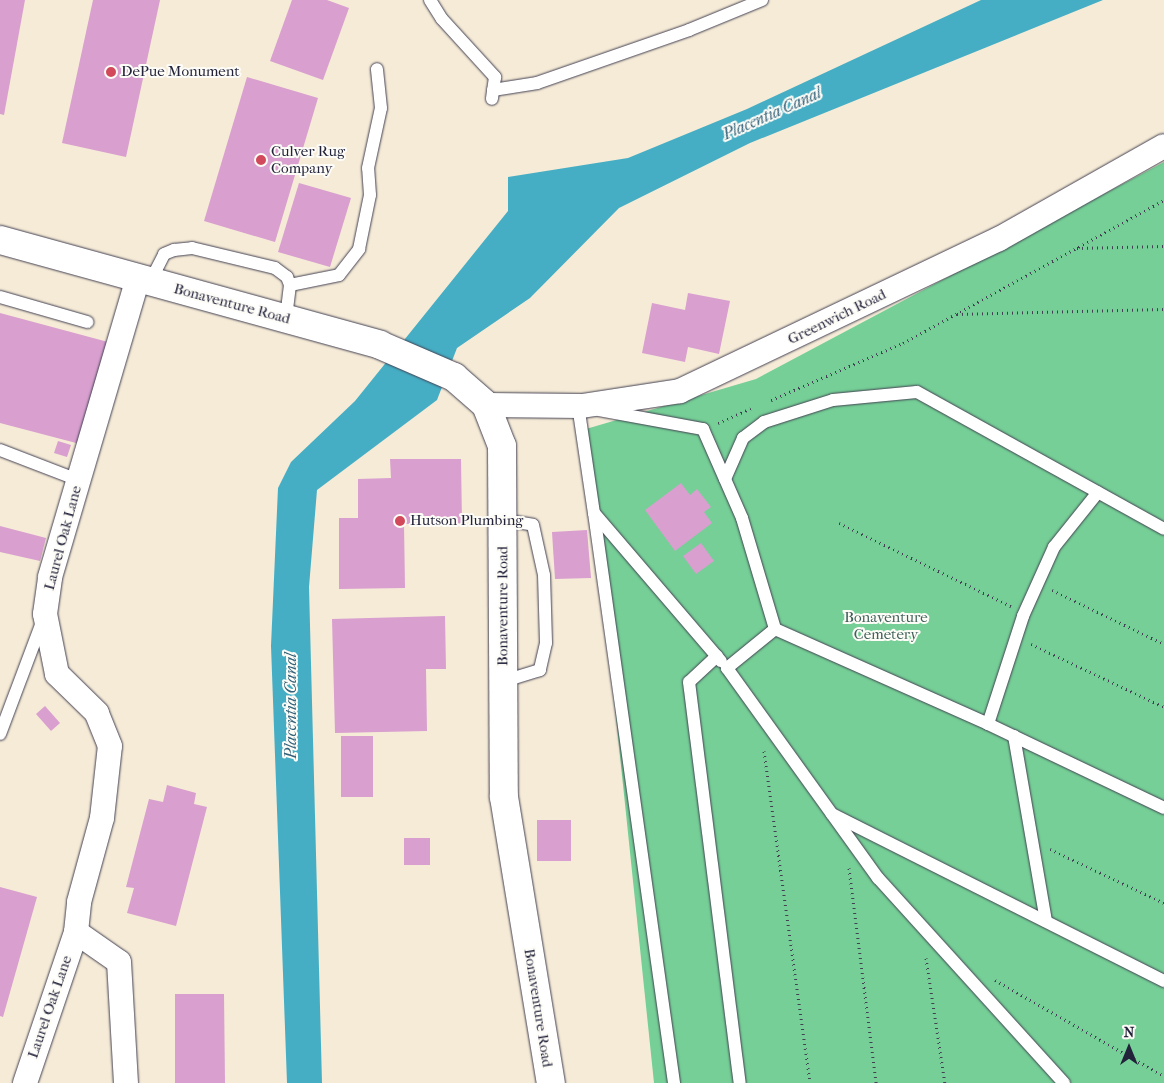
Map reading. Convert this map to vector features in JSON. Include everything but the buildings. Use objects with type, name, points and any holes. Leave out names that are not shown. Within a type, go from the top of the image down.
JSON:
[{"type":"street","name":"Greenwich Road","points":[[486,405],[580,405],[680,391],[999,239],[1164,146]]},
{"type":"street","name":"Bonaventure Road","points":[[0,240],[380,345],[454,377],[486,405],[502,446],[504,797],[551,1083]]},
{"type":"street","name":"Laurel Oak Lane","points":[[25,1083],[76,932],[79,902],[102,818],[110,746],[97,712],[57,674],[45,614],[50,577],[78,480],[144,280]]},
{"type":"street","points":[[76,932],[120,962],[126,1083]]},
{"type":"lane","points":[[430,0],[442,19],[494,77],[492,95],[536,83],[689,30],[762,0]]},
{"type":"lane","points":[[290,285],[339,275],[359,250],[370,195],[368,168],[382,108],[377,69]]},
{"type":"lane","points":[[144,280],[164,254],[192,248],[274,268],[287,277],[290,285],[286,319]]},
{"type":"lane","points":[[0,297],[87,322]]},
{"type":"lane","points":[[725,479],[743,438],[764,422],[832,400],[917,392],[1164,529]]},
{"type":"lane","points":[[674,1083],[580,405],[703,429],[742,518],[775,629],[988,724],[1164,808]]},
{"type":"lane","points":[[0,450],[78,480]]},
{"type":"lane","points":[[988,724],[1016,637],[1054,547],[1098,492]]},
{"type":"lane","points":[[594,513],[728,668],[759,708],[776,740],[878,878],[1064,1083]]},
{"type":"lane","points":[[502,520],[534,525],[544,576],[546,644],[540,670],[503,681]]},
{"type":"lane","points":[[0,734],[45,614]]},
{"type":"lane","points":[[728,668],[775,629]]},
{"type":"lane","points":[[717,656],[690,682],[740,1083]]},
{"type":"lane","points":[[1014,736],[1046,921]]},
{"type":"lane","points":[[830,813],[1164,981]]},
{"type":"path","points":[[765,403],[903,343],[1164,200]]},
{"type":"path","points":[[1076,248],[1164,246]]},
{"type":"path","points":[[956,314],[1164,309]]},
{"type":"path","points":[[703,429],[756,406]]},
{"type":"path","points":[[839,523],[1025,613]]},
{"type":"path","points":[[1038,583],[1164,644]]},
{"type":"path","points":[[1016,637],[1164,707]]},
{"type":"path","points":[[764,747],[810,1083]]},
{"type":"path","points":[[844,832],[876,1083]]},
{"type":"path","points":[[1032,841],[1164,903]]},
{"type":"path","points":[[921,925],[945,1083]]},
{"type":"path","points":[[987,976],[1164,1076]]},
{"type":"green space","name":"Bonaventure Cemetery","points":[[1164,162],[1164,1083],[654,1083],[586,429],[756,379]]},
{"type":"water","name":"Placentia Canal","points":[[981,0],[1103,0],[750,143],[619,208],[530,298],[457,348],[437,400],[317,490],[309,587],[322,1083],[287,1083],[271,646],[278,488],[291,462],[355,401],[508,211],[508,177],[628,158],[747,109]]},
{"type":"place","name":"DePue Monument","points":[[111,72]]},
{"type":"place","name":"Culver Rug Company","points":[[261,160]]},
{"type":"place","name":"Hutson Plumbing","points":[[400,521]]}]
